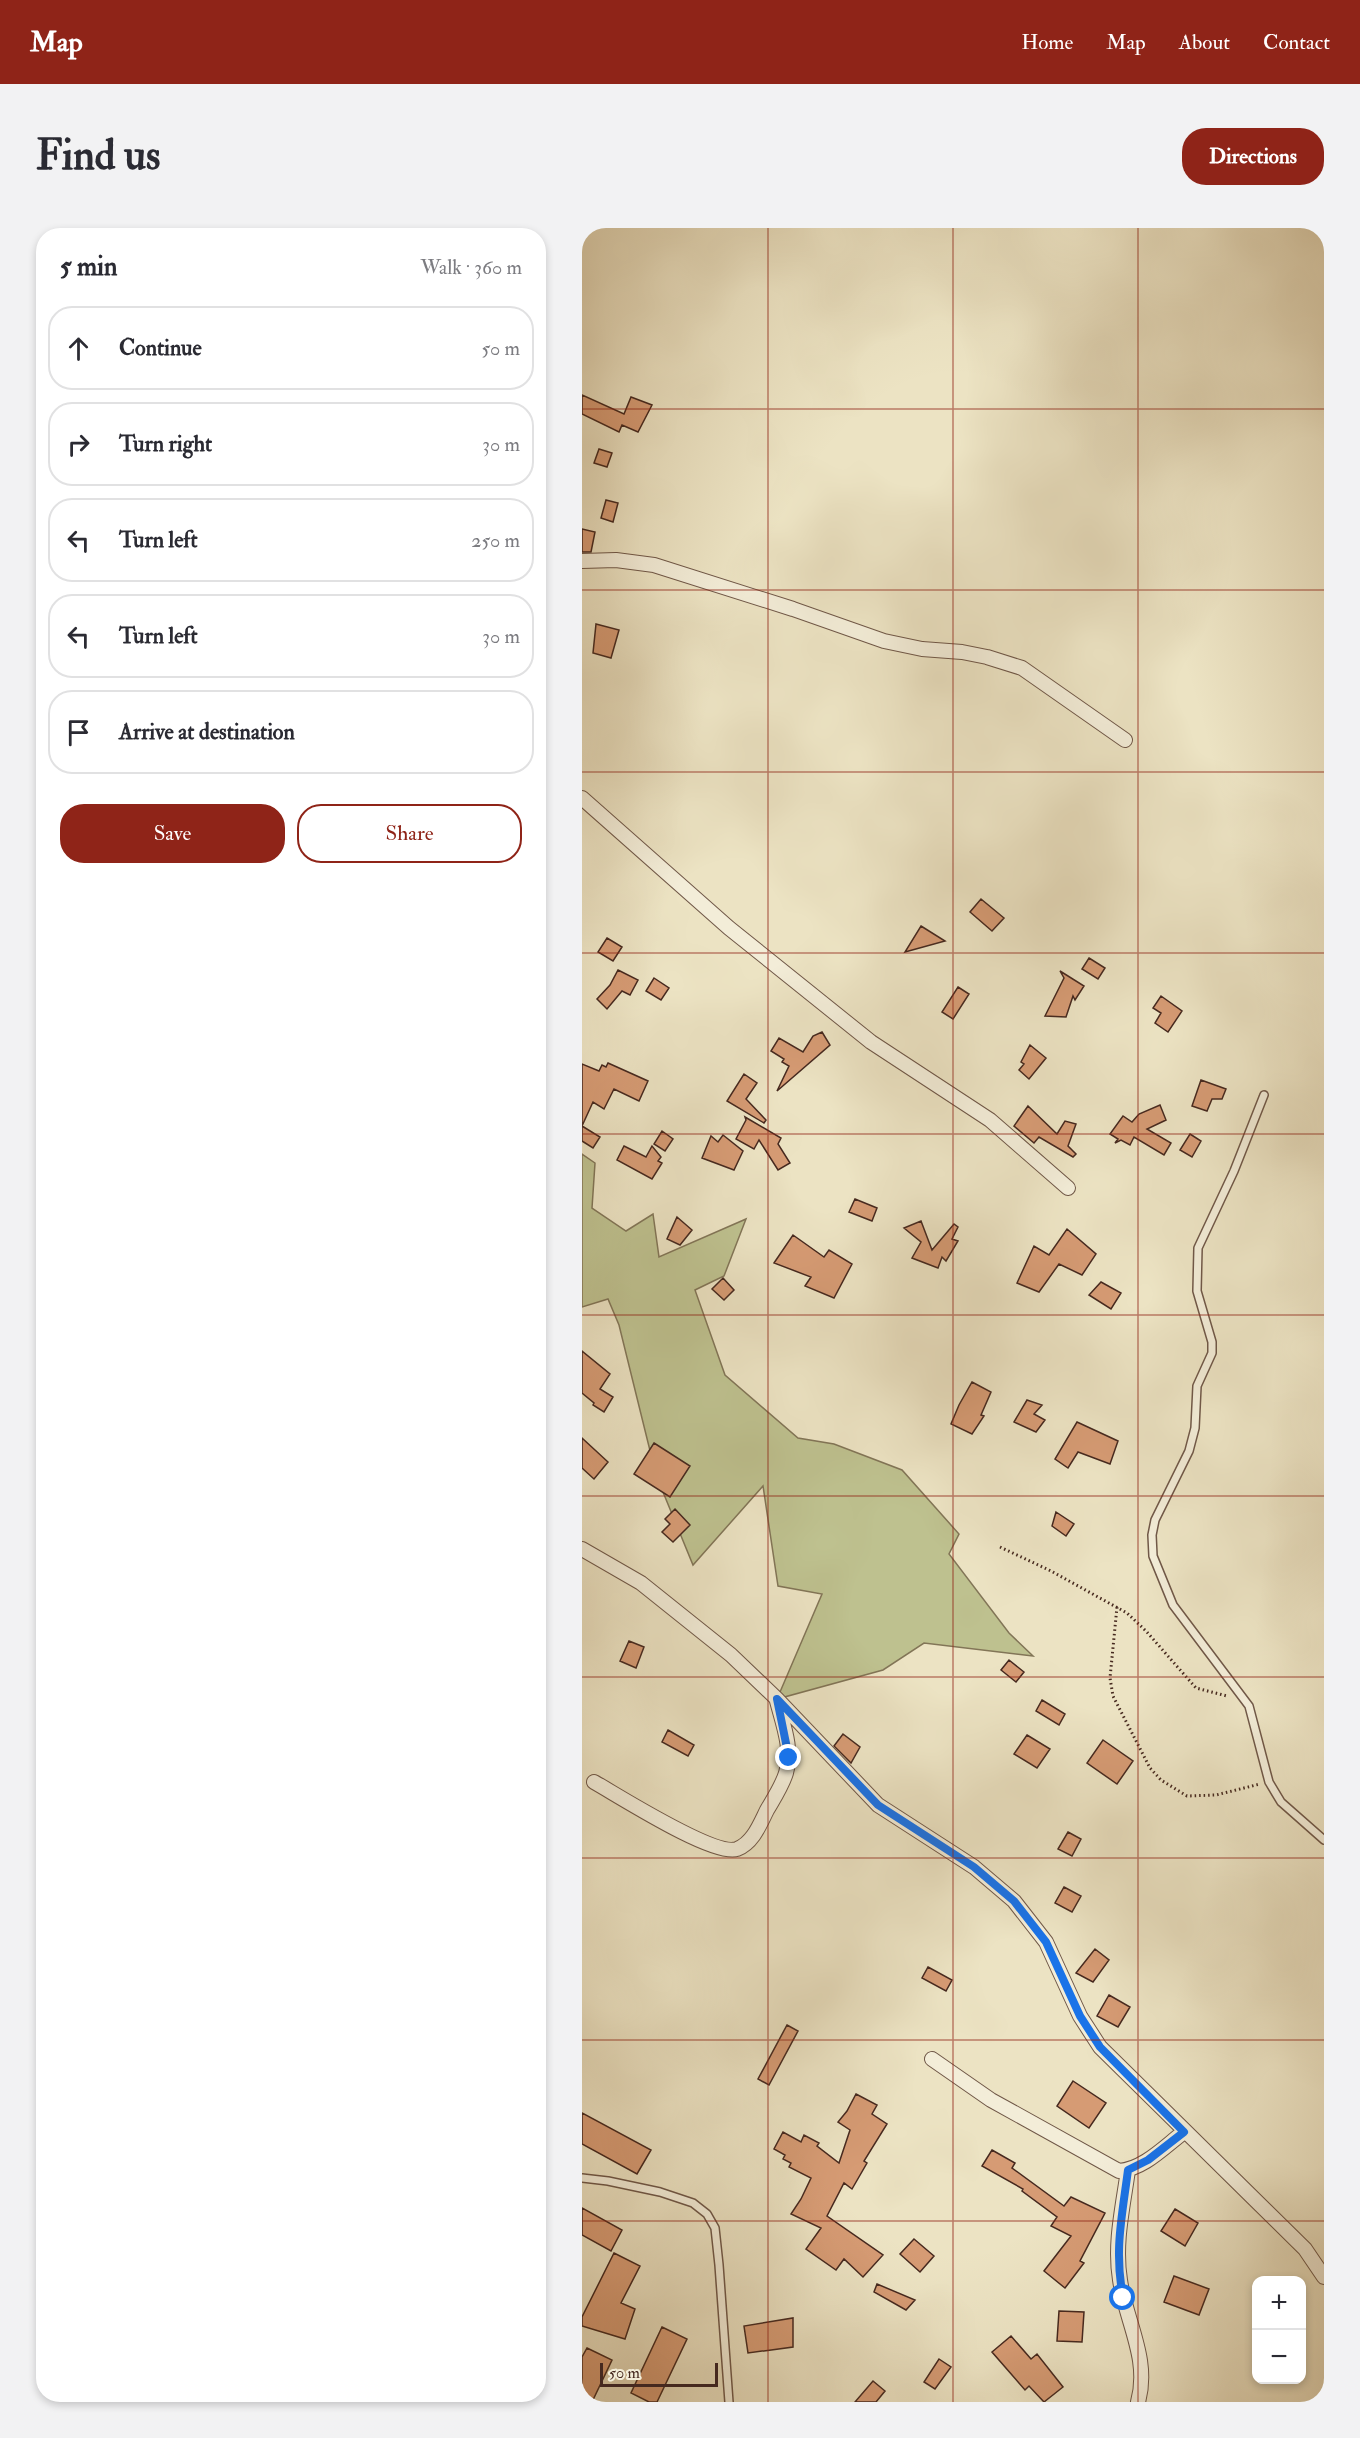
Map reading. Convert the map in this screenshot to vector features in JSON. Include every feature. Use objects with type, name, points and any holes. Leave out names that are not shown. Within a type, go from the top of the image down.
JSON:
[{"type":"street","points":[[582,561],[616,560],[654,565],[793,609],[884,641],[922,649],[962,652],[1022,668],[1125,740]]},
{"type":"street","points":[[582,798],[729,928],[862,1035],[990,1120],[1068,1188]]},
{"type":"street","points":[[582,1549],[641,1583],[731,1655],[777,1699],[878,1805],[974,1867],[1014,1901],[1046,1942],[1080,2016],[1100,2047],[1305,2249],[1324,2277]]},
{"type":"street","points":[[594,1782],[690,1836],[721,1849],[735,1850],[746,1844],[756,1832],[786,1774],[788,1746],[777,1699]]},
{"type":"street","points":[[932,2059],[991,2100],[1119,2171],[1128,2170],[1148,2160],[1184,2132]]},
{"type":"street","points":[[1128,2170],[1118,2242],[1121,2289],[1139,2349],[1143,2374],[1138,2402]]},
{"type":"lane","points":[[1264,1095],[1234,1171],[1198,1248],[1197,1291],[1212,1342],[1212,1353],[1197,1386],[1195,1428],[1189,1451],[1155,1520],[1152,1535],[1153,1556],[1173,1605],[1249,1706],[1269,1782],[1281,1802],[1324,1840]]},
{"type":"lane","points":[[582,2178],[609,2181],[660,2192],[693,2203],[707,2214],[715,2228],[729,2402]]},
{"type":"path","points":[[1000,1547],[1051,1571],[1117,1607],[1146,1630],[1196,1688],[1212,1694],[1244,1699]]},
{"type":"path","points":[[1117,1607],[1110,1678],[1113,1696],[1150,1768],[1161,1780],[1187,1796],[1216,1795],[1269,1782]]},
{"type":"green space","points":[[582,1154],[595,1163],[592,1208],[626,1231],[653,1214],[659,1257],[746,1219],[724,1276],[695,1290],[725,1375],[798,1438],[834,1444],[902,1470],[959,1534],[949,1554],[1009,1633],[1033,1656],[924,1643],[883,1670],[777,1699],[822,1594],[778,1586],[763,1486],[693,1565],[656,1475],[619,1325],[608,1299],[582,1307]]},
{"type":"building","points":[[582,395],[624,414],[631,397],[652,405],[638,432],[622,425],[619,432],[582,414]]},
{"type":"building","points":[[599,449],[612,453],[607,467],[594,463]]},
{"type":"building","points":[[606,500],[618,503],[613,522],[601,518]]},
{"type":"building","points":[[582,529],[595,532],[591,552],[582,552]]},
{"type":"building","points":[[596,624],[619,630],[611,658],[593,653]]},
{"type":"building","points":[[981,899],[1004,918],[992,931],[970,912]]},
{"type":"building","points":[[921,926],[945,941],[905,952]]},
{"type":"building","points":[[607,938],[622,947],[613,961],[598,952]]},
{"type":"building","points":[[1089,958],[1105,968],[1098,979],[1082,969]]},
{"type":"building","points":[[618,970],[638,980],[630,995],[622,991],[607,1009],[597,999],[610,985]]},
{"type":"building","points":[[1060,971],[1084,986],[1075,1000],[1073,996],[1066,1017],[1045,1016],[1064,978]]},
{"type":"building","points":[[654,978],[669,988],[661,1000],[646,991]]},
{"type":"building","points":[[958,987],[969,994],[953,1019],[942,1012]]},
{"type":"building","points":[[1161,996],[1182,1011],[1168,1032],[1155,1023],[1161,1013],[1153,1008]]},
{"type":"building","points":[[822,1032],[830,1045],[777,1091],[789,1066],[782,1062],[784,1059],[771,1051],[779,1038],[803,1052],[813,1036]]},
{"type":"building","points":[[1030,1045],[1046,1058],[1029,1079],[1019,1070],[1024,1064],[1021,1062]]},
{"type":"building","points":[[608,1063],[648,1081],[639,1101],[614,1089],[604,1109],[593,1102],[582,1126],[582,1064],[599,1071],[602,1065],[606,1067]]},
{"type":"building","points":[[744,1074],[757,1083],[746,1099],[766,1120],[764,1123],[727,1101]]},
{"type":"building","points":[[1201,1080],[1226,1089],[1222,1099],[1212,1099],[1207,1111],[1192,1106]]},
{"type":"building","points":[[1160,1105],[1166,1120],[1147,1129],[1171,1143],[1164,1155],[1134,1137],[1130,1145],[1121,1140],[1115,1143],[1118,1139],[1110,1134],[1123,1116],[1132,1122],[1139,1114]]},
{"type":"building","points":[[1028,1106],[1057,1134],[1065,1121],[1076,1124],[1068,1146],[1076,1154],[1073,1157],[1039,1137],[1034,1143],[1014,1126]]},
{"type":"building","points":[[745,1117],[781,1138],[778,1144],[790,1163],[778,1170],[759,1140],[754,1149],[736,1139],[746,1120]]},
{"type":"building","points":[[582,1126],[600,1137],[593,1148],[582,1141]]},
{"type":"building","points":[[662,1131],[673,1139],[665,1151],[654,1144]]},
{"type":"building","points":[[1190,1134],[1201,1141],[1192,1157],[1180,1150]]},
{"type":"building","points":[[723,1135],[743,1151],[734,1170],[702,1158],[711,1136],[718,1142]]},
{"type":"building","points":[[624,1146],[646,1157],[652,1146],[661,1157],[658,1161],[662,1163],[652,1179],[617,1160]]},
{"type":"building","points":[[855,1199],[877,1208],[872,1221],[849,1212]]},
{"type":"building","points":[[677,1217],[692,1230],[680,1245],[667,1239]]},
{"type":"building","points":[[921,1221],[932,1250],[954,1224],[958,1227],[952,1239],[958,1241],[946,1261],[942,1257],[938,1268],[912,1258],[921,1242],[904,1228]]},
{"type":"building","points":[[1067,1229],[1096,1254],[1082,1275],[1059,1264],[1039,1292],[1017,1283],[1034,1246],[1049,1255]]},
{"type":"building","points":[[793,1235],[824,1257],[829,1250],[852,1264],[834,1298],[805,1286],[811,1277],[774,1263]]},
{"type":"building","points":[[723,1278],[734,1290],[724,1300],[712,1289]]},
{"type":"building","points":[[1101,1282],[1121,1293],[1111,1309],[1089,1295]]},
{"type":"building","points":[[582,1351],[610,1374],[600,1389],[613,1397],[604,1412],[593,1405],[594,1403],[582,1393]]},
{"type":"building","points":[[972,1382],[991,1392],[981,1415],[984,1416],[972,1434],[951,1424]]},
{"type":"building","points":[[1027,1400],[1042,1405],[1034,1414],[1045,1420],[1036,1432],[1014,1422]]},
{"type":"building","points":[[1077,1422],[1118,1441],[1110,1464],[1078,1452],[1068,1468],[1055,1459]]},
{"type":"building","points":[[582,1438],[608,1462],[594,1479],[582,1468]]},
{"type":"building","points":[[654,1443],[690,1466],[670,1497],[634,1474]]},
{"type":"building","points":[[675,1509],[690,1525],[673,1542],[662,1532],[670,1524],[665,1519]]},
{"type":"building","points":[[1056,1512],[1074,1524],[1066,1536],[1052,1526]]},
{"type":"building","points":[[629,1641],[644,1647],[636,1668],[620,1661]]},
{"type":"building","points":[[1009,1660],[1024,1672],[1016,1682],[1001,1670]]},
{"type":"building","points":[[1042,1700],[1065,1714],[1059,1725],[1036,1711]]},
{"type":"building","points":[[668,1730],[694,1745],[688,1756],[662,1742]]},
{"type":"building","points":[[843,1734],[860,1747],[851,1763],[834,1746]]},
{"type":"building","points":[[1027,1735],[1050,1749],[1037,1768],[1014,1754]]},
{"type":"building","points":[[1103,1740],[1133,1761],[1117,1784],[1087,1763]]},
{"type":"building","points":[[1068,1832],[1081,1839],[1072,1856],[1058,1849]]},
{"type":"building","points":[[1064,1887],[1081,1896],[1072,1912],[1055,1903]]},
{"type":"building","points":[[1095,1949],[1109,1960],[1093,1982],[1076,1973]]},
{"type":"building","points":[[928,1967],[952,1980],[946,1991],[922,1978]]},
{"type":"building","points":[[1109,1995],[1130,2007],[1118,2027],[1097,2016]]},
{"type":"building","points":[[787,2025],[798,2031],[769,2085],[758,2079]]},
{"type":"building","points":[[1073,2081],[1106,2103],[1089,2128],[1057,2106]]},
{"type":"building","points":[[856,2094],[877,2105],[872,2114],[887,2124],[864,2161],[867,2163],[852,2189],[844,2183],[827,2216],[883,2255],[863,2277],[844,2259],[836,2270],[806,2249],[821,2228],[791,2214],[811,2178],[789,2167],[791,2163],[783,2159],[785,2155],[774,2149],[783,2132],[801,2142],[804,2135],[819,2143],[817,2146],[839,2163],[850,2130],[838,2122]]},
{"type":"building","points":[[582,2113],[651,2150],[637,2174],[582,2144]]},
{"type":"building","points":[[992,2150],[1015,2163],[1012,2168],[1064,2206],[1071,2197],[1105,2213],[1080,2261],[1084,2263],[1065,2288],[1044,2271],[1071,2236],[1051,2226],[1057,2217],[1022,2191],[1023,2189],[982,2166]]},
{"type":"building","points":[[582,2208],[622,2230],[611,2251],[582,2235]]},
{"type":"building","points":[[1175,2209],[1198,2223],[1185,2246],[1161,2231]]},
{"type":"building","points":[[914,2239],[934,2256],[920,2272],[900,2254]]},
{"type":"building","points":[[614,2253],[640,2266],[621,2303],[635,2309],[625,2339],[582,2326],[582,2317]]},
{"type":"building","points":[[1174,2276],[1209,2289],[1199,2315],[1164,2302]]},
{"type":"building","points":[[877,2284],[915,2300],[906,2310],[874,2292]]},
{"type":"building","points":[[1059,2311],[1084,2312],[1082,2342],[1057,2341]]},
{"type":"building","points":[[793,2318],[793,2347],[748,2353],[744,2326]]},
{"type":"building","points":[[662,2327],[687,2339],[657,2402],[649,2402],[631,2393]]},
{"type":"building","points":[[1011,2336],[1031,2359],[1037,2354],[1063,2387],[1044,2402],[1029,2386],[1025,2390],[992,2352]]},
{"type":"building","points":[[587,2348],[612,2360],[592,2402],[582,2402],[582,2357]]},
{"type":"building","points":[[939,2359],[951,2367],[935,2389],[924,2382]]},
{"type":"building","points":[[873,2381],[885,2391],[876,2402],[855,2402]]},
{"type":"route","points":[[789,1758],[777,1699],[878,1805],[974,1867],[1014,1901],[1046,1942],[1080,2016],[1100,2047],[1184,2132],[1148,2160],[1128,2170],[1118,2242],[1119,2279],[1123,2298]]}]
